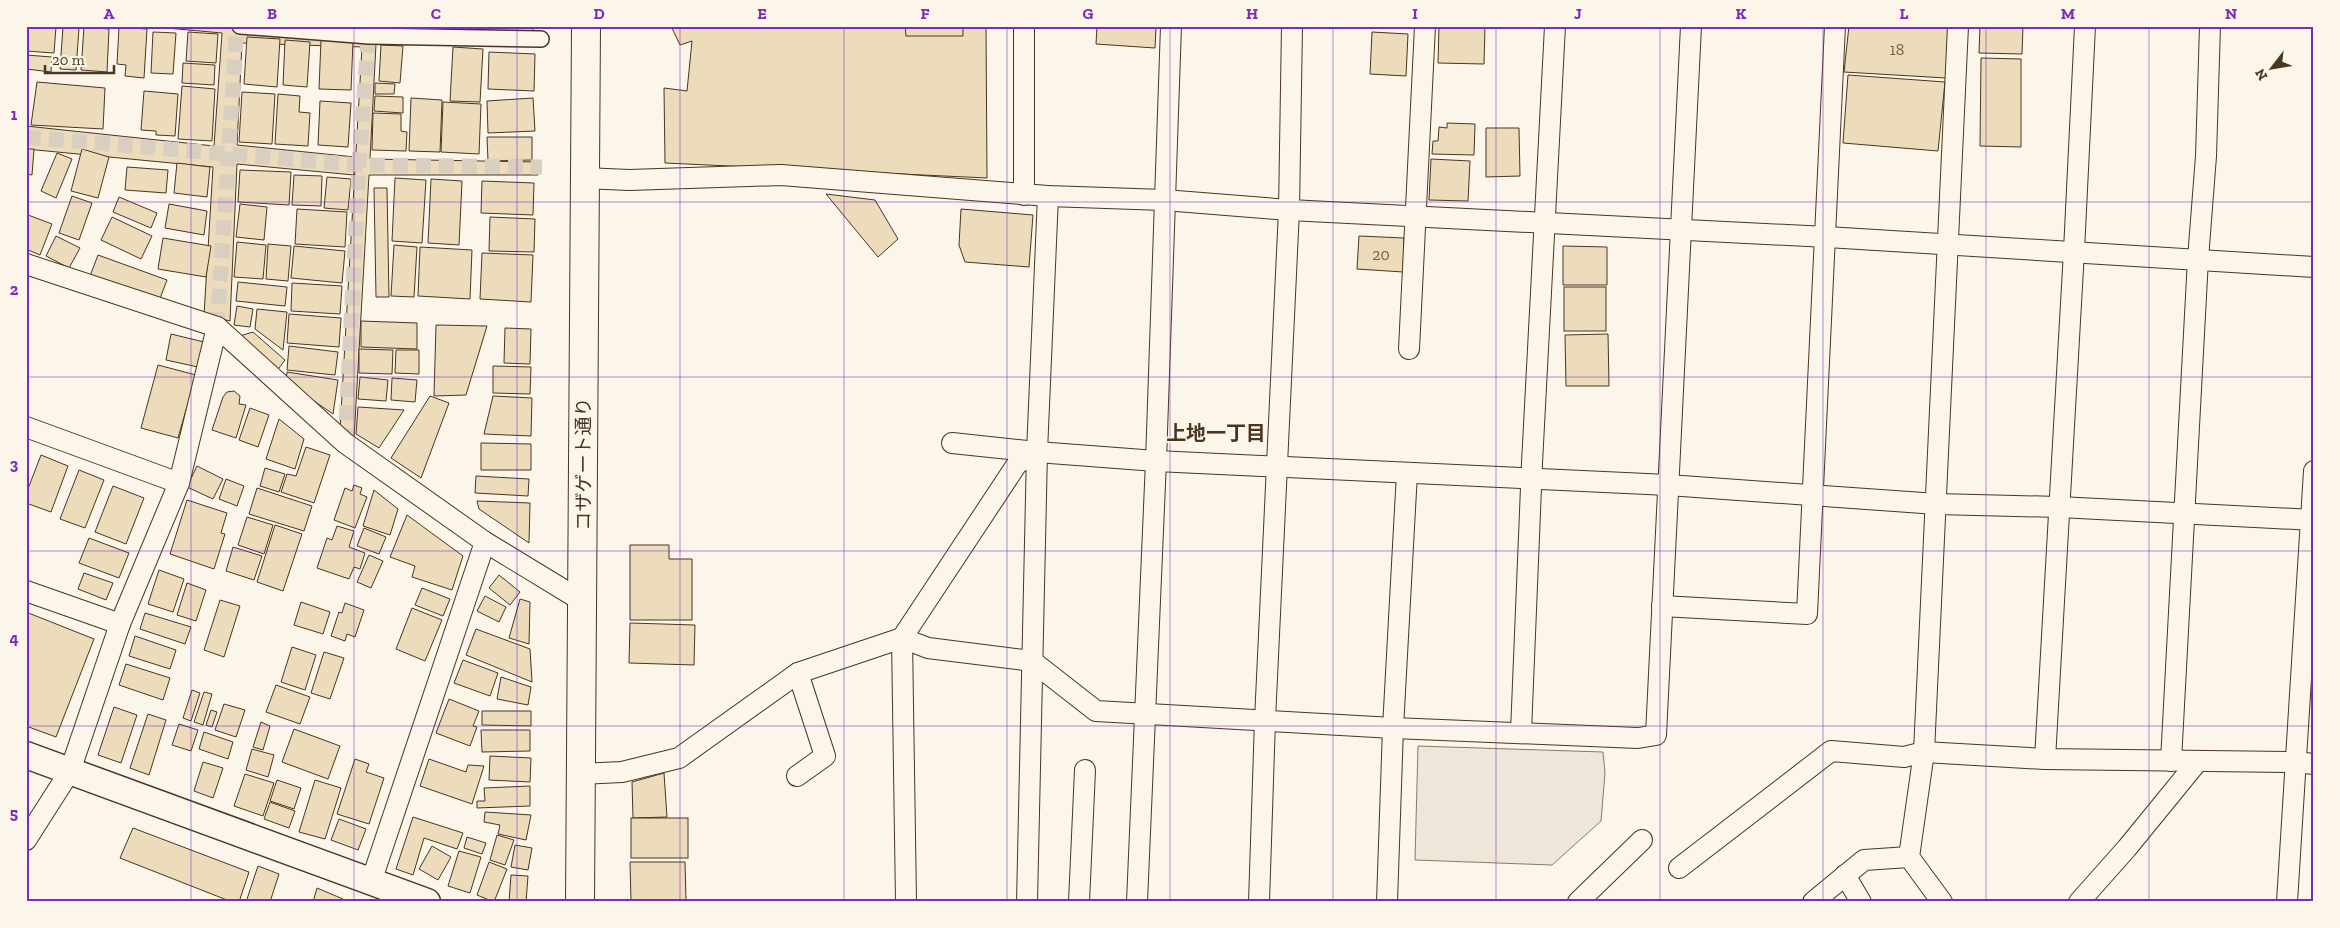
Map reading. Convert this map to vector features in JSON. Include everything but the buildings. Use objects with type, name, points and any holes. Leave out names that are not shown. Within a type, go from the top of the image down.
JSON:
[{"type":"main road","name":"コザゲート通り","points":[[580,902],[586,26]]},
{"type":"street","points":[[240,26],[369,36],[541,39]]},
{"type":"street","points":[[1024,26],[1024,195]]},
{"type":"street","points":[[1137,902],[1156,461],[1171,26]]},
{"type":"street","points":[[1259,902],[1265,720],[1289,210],[1292,26]]},
{"type":"street","points":[[1409,349],[1425,26]]},
{"type":"street","points":[[1521,732],[1544,222],[1555,26]]},
{"type":"street","points":[[580,774],[622,772],[679,758],[798,673],[902,638],[928,648],[1032,662],[1096,711],[1393,728],[1638,738],[1656,735],[1679,230],[1691,26]]},
{"type":"street","points":[[1662,606],[1807,614],[1836,26]]},
{"type":"street","points":[[1942,902],[1909,857],[1924,752],[1937,504],[1946,244],[1958,26]]},
{"type":"street","points":[[2045,759],[2085,26]]},
{"type":"street","points":[[2170,760],[2198,259],[2206,156],[2210,26]]},
{"type":"street","points":[[584,178],[629,180],[781,175],[1024,195],[1164,200],[1289,210],[1827,237],[2314,267]]},
{"type":"street","points":[[1027,902],[1037,452],[1048,196]]},
{"type":"street","points":[[26,264],[217,327],[345,443],[484,542],[582,601]]},
{"type":"street","points":[[26,840],[70,771],[120,624],[179,483],[217,327]]},
{"type":"street","points":[[26,427],[179,483]]},
{"type":"street","points":[[952,443],[1156,461],[1668,485],[1937,504],[2059,507],[2184,515],[2312,520]]},
{"type":"street","points":[[906,902],[902,638],[1018,464],[1037,452]]},
{"type":"street","points":[[2287,902],[2304,763],[2314,471]]},
{"type":"street","points":[[1387,902],[1393,728],[1407,472]]},
{"type":"street","points":[[371,882],[484,542]]},
{"type":"street","points":[[26,591],[120,624]]},
{"type":"street","points":[[797,776],[826,756],[798,673]]},
{"type":"street","points":[[1679,868],[1831,751],[1904,757],[1924,752],[2045,759],[2304,763]]},
{"type":"street","points":[[26,755],[426,902]]},
{"type":"street","points":[[2079,902],[2127,848],[2198,760]]},
{"type":"street","points":[[1079,902],[1085,770]]},
{"type":"street","points":[[1578,902],[1642,840]]},
{"type":"street","points":[[1813,902],[1864,860],[1909,857]]},
{"type":"street","points":[[1845,875],[1861,902]]},
{"type":"shaded area","points":[[1418,746],[1603,752],[1605,773],[1601,821],[1552,865],[1415,860]]},
{"type":"tunnel","points":[[217,327],[237,26]]},
{"type":"tunnel","points":[[345,443],[359,165],[369,26]]},
{"type":"tunnel","points":[[26,137],[359,165],[542,167]]},
{"type":"district","name":"上地一丁目","points":[[1216,433]]}]
